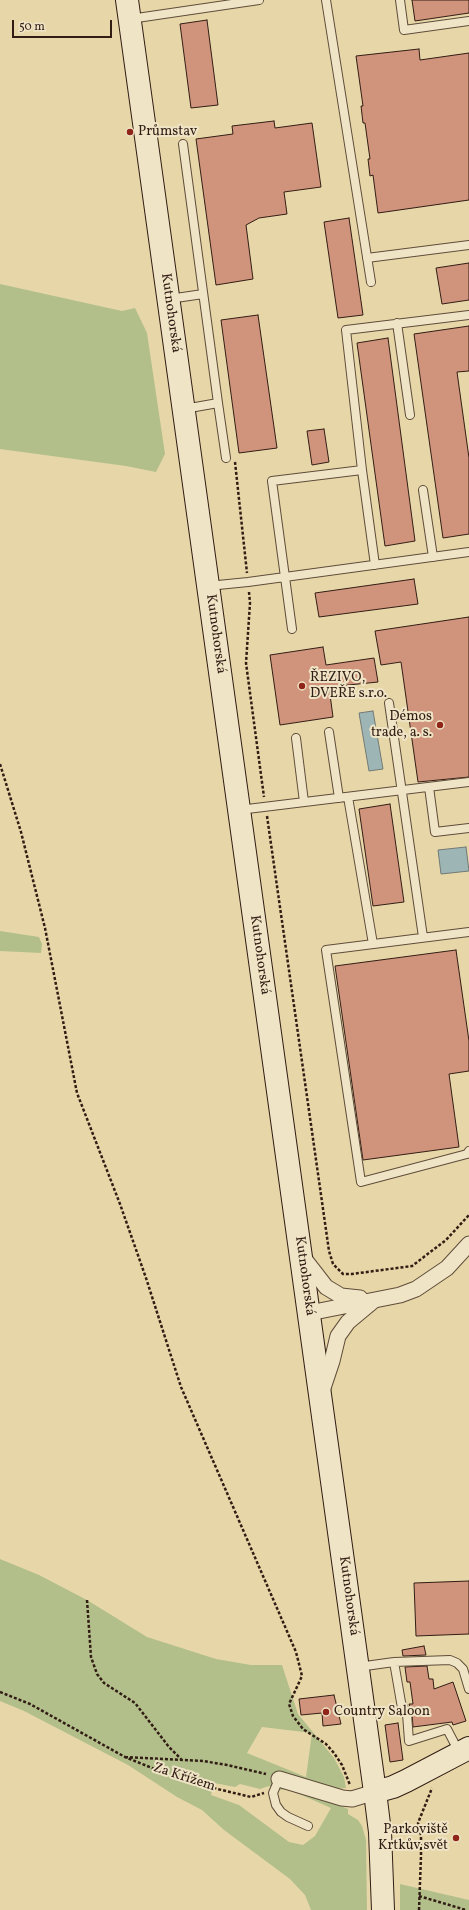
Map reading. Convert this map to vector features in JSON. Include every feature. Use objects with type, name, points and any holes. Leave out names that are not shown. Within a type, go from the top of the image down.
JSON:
[{"type":"main road","name":"Kutnohorská","points":[[128,9],[375,1792],[380,1832],[383,1910]]},
{"type":"main road","points":[[375,1792],[393,1787],[406,1781],[464,1750]]},
{"type":"street","points":[[309,1312],[400,1295],[416,1289],[447,1268],[469,1244]]},
{"type":"street","points":[[301,1254],[326,1287],[341,1296],[375,1300]]},
{"type":"street","points":[[320,1394],[340,1332],[352,1319],[375,1300]]},
{"type":"street","points":[[279,1779],[342,1798],[352,1799],[375,1792]]},
{"type":"lane","points":[[128,9],[259,0]]},
{"type":"lane","points":[[326,0],[371,282]]},
{"type":"lane","points":[[400,0],[404,30],[469,21]]},
{"type":"lane","points":[[183,144],[226,458]]},
{"type":"lane","points":[[367,258],[469,245]]},
{"type":"lane","points":[[168,299],[203,294]]},
{"type":"lane","points":[[375,565],[362,470],[346,330],[469,315]]},
{"type":"lane","points":[[397,323],[410,415]]},
{"type":"lane","points":[[184,409],[218,403]]},
{"type":"lane","points":[[292,629],[272,481],[362,470]]},
{"type":"lane","points":[[423,490],[433,556]]},
{"type":"lane","points":[[208,586],[248,582],[469,552]]},
{"type":"lane","points":[[389,703],[423,937]]},
{"type":"lane","points":[[329,732],[339,798]]},
{"type":"lane","points":[[296,738],[304,802]]},
{"type":"lane","points":[[239,810],[469,782]]},
{"type":"lane","points":[[429,787],[435,832],[469,828]]},
{"type":"lane","points":[[348,797],[373,944]]},
{"type":"lane","points":[[469,932],[326,950],[360,1182],[467,1154],[469,1151]]},
{"type":"lane","points":[[358,1667],[394,1662],[450,1660],[457,1663],[463,1669],[469,1689]]},
{"type":"lane","points":[[394,1662],[402,1705],[407,1714],[409,1741],[447,1729],[464,1750]]},
{"type":"lane","points":[[279,1779],[273,1793],[276,1805],[281,1812],[288,1817],[308,1826]]},
{"type":"path","points":[[226,458],[235,463],[250,604],[246,663],[265,807],[329,1251],[333,1264],[343,1274],[412,1266],[446,1240],[469,1215]]},
{"type":"path","points":[[0,764],[21,832],[45,928],[76,1093],[120,1204],[146,1278],[181,1387],[296,1652],[302,1676],[289,1704],[293,1716],[303,1729],[326,1744],[334,1753],[342,1765],[350,1786]]},
{"type":"path","points":[[88,1600],[91,1657],[97,1674],[104,1683],[135,1703],[169,1747],[181,1759]]},
{"type":"path","name":"Za Křížem","points":[[0,1692],[30,1704],[124,1757],[184,1780],[251,1797],[270,1791],[279,1779]]},
{"type":"path","points":[[124,1757],[181,1759],[227,1765],[257,1771],[279,1779]]},
{"type":"path","points":[[419,1910],[422,1856],[418,1822],[433,1785]]},
{"type":"path","points":[[392,1831],[398,1830],[420,1833]]},
{"type":"path","points":[[419,1896],[466,1910]]},
{"type":"green space","points":[[0,284],[122,311],[135,308],[147,333],[165,454],[156,472],[126,466],[0,449]]},
{"type":"green space","points":[[0,931],[39,937],[42,944],[41,953],[0,951]]},
{"type":"green space","points":[[0,1559],[39,1575],[87,1600],[147,1637],[216,1659],[251,1665],[282,1665],[298,1714],[334,1758],[344,1777],[346,1788],[336,1789],[332,1802],[348,1809],[348,1814],[358,1820],[362,1826],[366,1840],[367,1910],[311,1910],[305,1895],[290,1879],[224,1830],[202,1810],[177,1797],[128,1765],[24,1711],[0,1701]],"holes":[[[262,1727],[312,1733],[306,1777],[247,1753]],[[214,1783],[235,1787],[240,1784],[260,1789],[269,1786],[279,1790],[288,1789],[331,1808],[315,1836],[303,1845],[289,1842],[239,1805],[211,1795]]]},
{"type":"green space","points":[[400,1884],[469,1900],[469,1910],[400,1910]]},
{"type":"water","points":[[373,711],[383,769],[369,771],[359,713]]},
{"type":"water","points":[[466,847],[469,871],[441,874],[438,850]]},
{"type":"building","points":[[412,0],[469,0],[469,13],[415,21]]},
{"type":"building","points":[[207,20],[218,105],[191,108],[180,24]]},
{"type":"building","points":[[419,49],[420,60],[469,53],[469,200],[378,213],[373,175],[370,176],[368,159],[370,159],[365,123],[363,123],[361,106],[363,106],[356,56]]},
{"type":"building","points":[[274,121],[275,128],[312,123],[321,187],[284,192],[287,214],[259,218],[246,225],[253,279],[216,285],[196,139],[233,134],[232,126]]},
{"type":"building","points":[[349,218],[363,315],[338,318],[324,222]]},
{"type":"building","points":[[469,263],[469,300],[442,304],[436,268]]},
{"type":"building","points":[[258,315],[277,448],[239,453],[221,320]]},
{"type":"building","points":[[469,326],[469,371],[457,372],[469,458],[469,534],[443,538],[414,334]]},
{"type":"building","points":[[388,338],[415,541],[385,546],[357,343]]},
{"type":"building","points":[[324,429],[329,462],[312,465],[307,431]]},
{"type":"building","points":[[414,579],[418,604],[319,617],[315,593]]},
{"type":"building","name":"Démos trade, a. s.","points":[[469,617],[469,777],[418,782],[401,662],[381,665],[375,631]]},
{"type":"building","name":"ŘEZIVO, DVEŘE s.r.o.","points":[[323,647],[326,665],[374,658],[378,682],[329,687],[333,717],[280,725],[270,655]]},
{"type":"building","points":[[390,804],[404,902],[373,906],[359,809]]},
{"type":"building","points":[[456,950],[469,1041],[469,1071],[449,1074],[459,1147],[363,1160],[335,966]]},
{"type":"building","points":[[469,1581],[469,1634],[416,1636],[414,1583]]},
{"type":"building","points":[[424,1646],[426,1655],[403,1656],[402,1650]]},
{"type":"building","points":[[427,1666],[429,1679],[433,1679],[434,1689],[453,1682],[466,1721],[453,1725],[452,1722],[413,1727],[412,1713],[409,1704],[413,1704],[410,1682],[407,1682],[405,1667]]},
{"type":"building","points":[[334,1695],[341,1724],[323,1726],[322,1713],[301,1715],[299,1699]]},
{"type":"building","points":[[398,1723],[403,1760],[390,1762],[385,1725]]},
{"type":"place","name":"Průmstav","points":[[130,132]]},
{"type":"place","name":"ŘEZIVO, DVEŘE s.r.o.","points":[[302,686]]},
{"type":"place","name":"Démos trade, a. s.","points":[[440,725]]},
{"type":"place","name":"Country Saloon","points":[[326,1712]]},
{"type":"place","name":"Parkoviště Krtkův svět","points":[[456,1838]]}]
